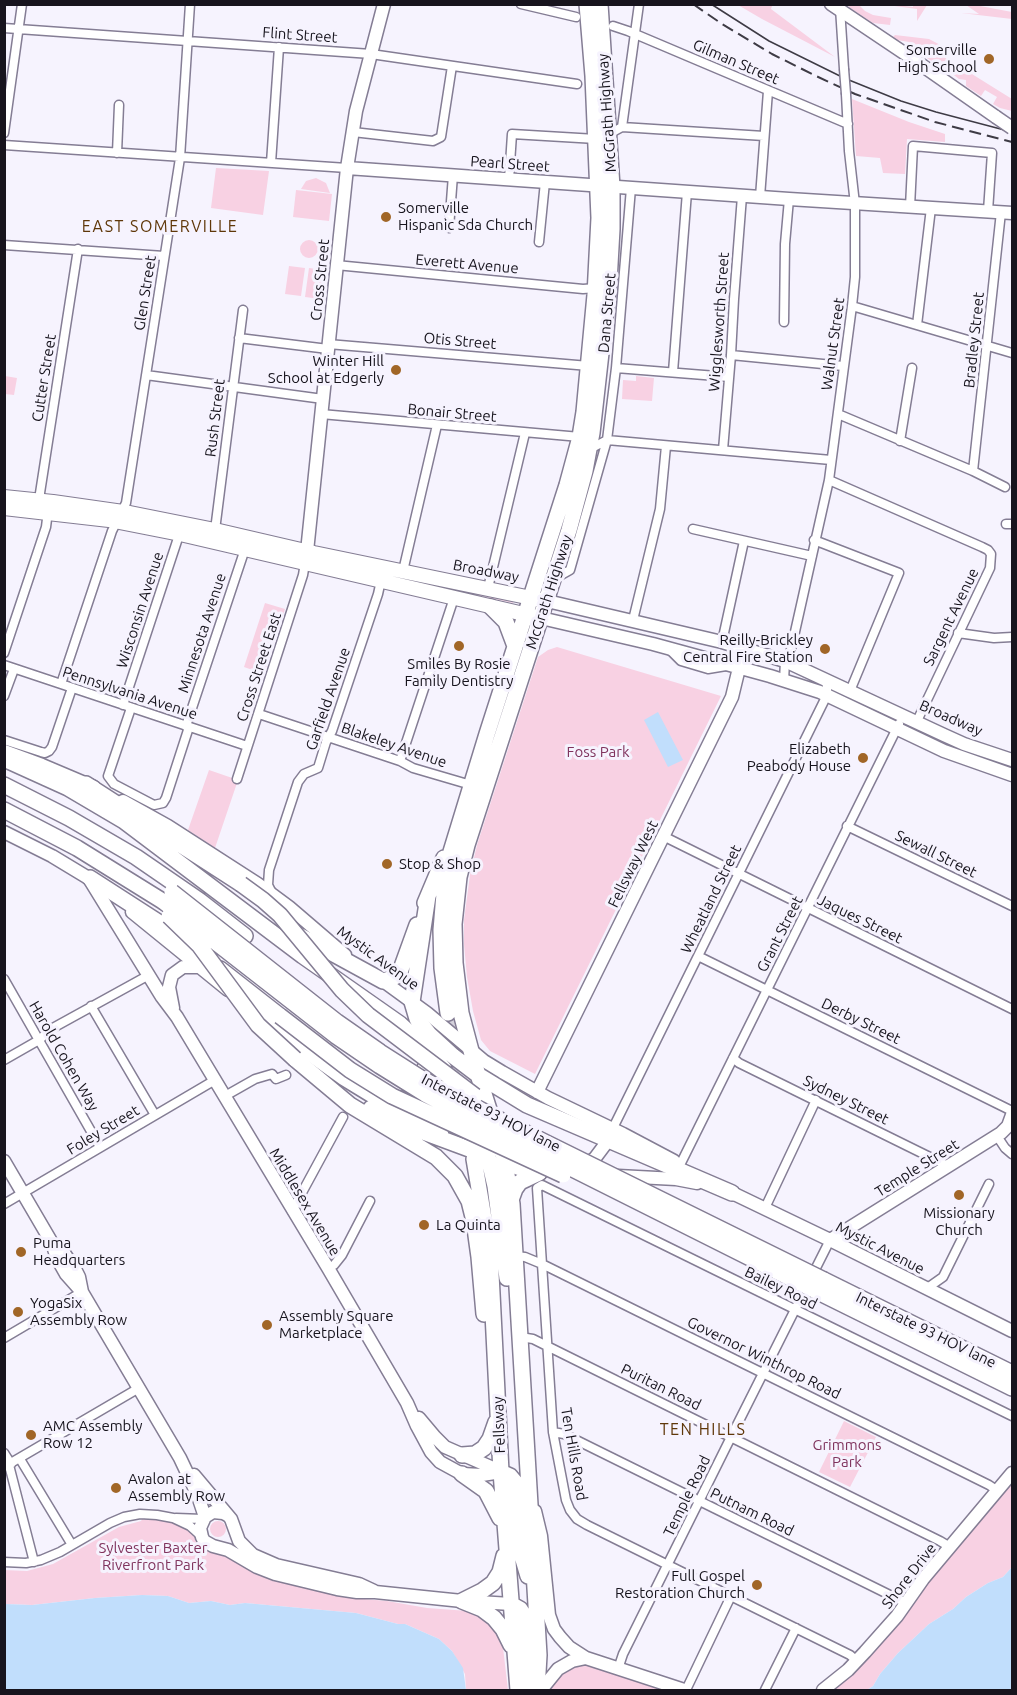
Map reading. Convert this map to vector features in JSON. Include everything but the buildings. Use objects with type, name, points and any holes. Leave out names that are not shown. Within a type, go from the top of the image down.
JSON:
[{"type":"highway","name":"McGrath Highway","points":[[587,4],[592,50],[609,133]]},
{"type":"highway","name":"McGrath Highway","points":[[506,1165],[461,1013],[456,976],[455,911],[465,852],[573,517],[585,443],[589,366],[609,133],[600,4]]},
{"type":"highway","name":"McGrath Highway","points":[[448,1013],[442,968],[441,930],[446,879],[456,835],[567,485],[585,443],[596,407],[612,235],[605,186]]},
{"type":"highway","points":[[491,607],[506,622],[515,646]]},
{"type":"highway","points":[[4,759],[68,788],[124,821],[303,956],[386,1014],[426,1047],[461,1094],[477,1126],[481,1158],[497,1198],[509,1294],[519,1337]]},
{"type":"highway","points":[[4,768],[71,800],[178,861]]},
{"type":"highway","points":[[86,784],[241,879],[280,915],[342,990],[368,1016],[475,1096]]},
{"type":"highway","points":[[4,785],[136,857],[168,897],[315,1020],[357,1051],[403,1080],[471,1118],[651,1208],[1012,1362]]},
{"type":"highway","name":"Interstate 93 HOV lane","points":[[4,795],[95,842],[337,1022],[424,1080],[500,1120],[1012,1373]]},
{"type":"highway","points":[[4,810],[168,897],[429,1071],[824,1281],[1012,1388]]},
{"type":"highway","points":[[218,891],[383,981],[395,977],[400,972],[428,896],[456,835]]},
{"type":"highway","points":[[90,879],[171,931],[343,1065],[392,1096],[600,1192],[651,1208]]},
{"type":"highway","points":[[428,896],[412,1002],[415,1014],[422,1026],[453,1056],[478,1075],[527,1105],[610,1135],[732,1193]]},
{"type":"highway","points":[[168,897],[182,927],[258,1025],[350,1105],[436,1157],[450,1169],[461,1184],[469,1201],[474,1221],[484,1314],[496,1356]]},
{"type":"highway","points":[[388,1106],[405,1100],[420,1082],[428,1060],[426,1047]]},
{"type":"highway","points":[[295,1059],[334,1086],[382,1114],[481,1158]]},
{"type":"highway","name":"Fellsway","points":[[481,1158],[490,1254],[501,1472],[518,1690]]},
{"type":"highway","name":"Fellsway","points":[[506,1165],[515,1256],[539,1662],[537,1690]]},
{"type":"highway","points":[[511,1200],[520,1182],[538,1180]]},
{"type":"highway","points":[[462,1455],[474,1454],[484,1448],[490,1439],[498,1413]]},
{"type":"highway","points":[[501,1472],[520,1462],[525,1446]]},
{"type":"highway","points":[[501,1472],[510,1476],[515,1482],[522,1556],[525,1570],[534,1589],[531,1596],[525,1600],[511,1604]]},
{"type":"highway","points":[[462,1474],[486,1491],[505,1527]]},
{"type":"highway","points":[[462,1601],[488,1588],[497,1578],[506,1545]]},
{"type":"highway","points":[[462,1601],[482,1609],[494,1618],[507,1636],[515,1656]]},
{"type":"highway","points":[[511,1604],[520,1609],[525,1617],[529,1676],[537,1690]]},
{"type":"main road","name":"Cross Street","points":[[306,557],[352,132],[384,4]]},
{"type":"main road","points":[[837,6],[1012,128]]},
{"type":"main road","name":"Pearl Street","points":[[347,168],[855,204],[1001,212]]},
{"type":"main road","name":"Broadway","points":[[4,497],[182,529],[245,549],[306,557]]},
{"type":"main road","name":"Broadway","points":[[4,508],[44,506]]},
{"type":"main road","name":"Broadway","points":[[182,529],[215,530],[306,557],[382,574],[454,598],[622,637],[784,681],[826,694],[944,751],[1012,775]]},
{"type":"main road","name":"Broadway","points":[[382,574],[403,571],[531,597],[633,620],[785,661],[964,744],[1012,760]]},
{"type":"main road","points":[[727,644],[737,656],[734,667]]},
{"type":"main road","name":"Fellsway West","points":[[537,1092],[732,697],[734,667]]},
{"type":"main road","points":[[868,715],[874,702]]},
{"type":"main road","points":[[4,751],[86,784]]},
{"type":"main road","points":[[984,766],[993,764],[1012,768]]},
{"type":"main road","name":"Mystic Avenue","points":[[4,832],[52,856],[90,879],[326,1068],[360,1090],[481,1158],[521,1170],[538,1180],[567,1174],[683,1180],[732,1193]]},
{"type":"main road","name":"Middlesex Avenue","points":[[90,879],[162,997],[177,1017],[328,1268],[407,1403],[435,1458],[462,1474]]},
{"type":"main road","name":"Mystic Avenue","points":[[241,879],[275,897],[342,953],[427,1013],[492,1066],[610,1135],[680,1165],[1012,1331]]},
{"type":"main road","name":"Middlesex Avenue","points":[[177,1017],[169,995],[172,975],[183,967],[199,967]]},
{"type":"main road","name":"Temple Street","points":[[830,1240],[997,1136],[1005,1129],[1012,1115]]},
{"type":"main road","points":[[567,1174],[591,1162],[600,1153],[610,1135]]},
{"type":"main road","points":[[4,1161],[52,1243],[66,1274],[82,1292],[180,1458],[198,1496],[204,1518]]},
{"type":"main road","name":"Middlesex Avenue","points":[[407,1403],[439,1442],[451,1451],[501,1472]]},
{"type":"main road","points":[[180,1458],[234,1524],[231,1539],[217,1546]]},
{"type":"main road","points":[[462,1474],[482,1475],[501,1472]]},
{"type":"main road","name":"Shore Drive","points":[[823,1690],[857,1661],[1012,1473]]},
{"type":"main road","points":[[527,1474],[540,1536],[550,1620],[557,1633],[566,1644],[586,1658],[685,1690]]},
{"type":"main road","points":[[227,1515],[213,1512],[204,1518],[200,1528],[202,1537],[208,1544],[228,1550],[257,1567],[275,1574],[346,1591],[511,1604]]},
{"type":"main road","points":[[234,1530],[243,1546],[253,1555],[268,1562],[359,1584],[375,1592]]},
{"type":"main road","points":[[537,1690],[558,1669],[572,1661],[586,1658]]},
{"type":"street","points":[[4,133],[22,4]]},
{"type":"street","name":"Glen Street","points":[[61,684],[112,531],[126,504],[180,158],[190,4]]},
{"type":"street","points":[[521,4],[576,16]]},
{"type":"street","points":[[609,133],[635,34],[639,4]]},
{"type":"street","name":"Walnut Street","points":[[784,681],[785,661],[790,654],[829,480],[855,277],[855,204],[837,6]]},
{"type":"street","name":"Gilman Street","points":[[613,26],[848,124]]},
{"type":"street","name":"Flint Street","points":[[4,28],[370,54],[577,84]]},
{"type":"street","points":[[271,163],[279,47]]},
{"type":"street","points":[[352,132],[433,141],[438,139],[441,135],[452,66]]},
{"type":"street","points":[[760,197],[768,91]]},
{"type":"street","points":[[117,153],[119,105]]},
{"type":"street","points":[[509,179],[512,134],[764,136]]},
{"type":"street","name":"Pearl Street","points":[[4,145],[347,168]]},
{"type":"street","name":"Bradley Street","points":[[910,207],[913,146],[992,153],[1001,212],[973,471]]},
{"type":"street","points":[[449,228],[453,175]]},
{"type":"street","points":[[539,242],[545,182]]},
{"type":"street","name":"Dana Street","points":[[553,579],[570,570],[607,440],[616,368],[631,188]]},
{"type":"street","points":[[673,372],[687,192]]},
{"type":"street","name":"Wigglesworth Street","points":[[723,450],[742,196]]},
{"type":"street","points":[[784,322],[785,244],[789,199]]},
{"type":"street","points":[[917,325],[931,208]]},
{"type":"street","points":[[4,245],[164,256]]},
{"type":"street","name":"Cutter Street","points":[[4,653],[46,527],[44,506],[78,249]]},
{"type":"street","name":"Everett Avenue","points":[[336,265],[583,289],[596,288]]},
{"type":"street","points":[[852,306],[1012,353]]},
{"type":"street","name":"Rush Street","points":[[215,530],[243,310]]},
{"type":"street","name":"Otis Street","points":[[239,338],[589,366]]},
{"type":"street","points":[[731,355],[843,366]]},
{"type":"street","points":[[616,368],[729,377]]},
{"type":"street","points":[[900,441],[912,368]]},
{"type":"street","points":[[146,375],[323,399]]},
{"type":"street","name":"Bonair Street","points":[[321,414],[525,433],[585,443]]},
{"type":"street","points":[[838,414],[973,471],[1005,487]]},
{"type":"street","points":[[403,571],[437,425]]},
{"type":"street","points":[[488,588],[525,433]]},
{"type":"street","points":[[585,443],[607,440],[831,460]]},
{"type":"street","points":[[633,620],[660,509],[666,446]]},
{"type":"street","name":"Sargent Avenue","points":[[829,480],[988,550],[991,554],[990,568],[916,722]]},
{"type":"street","name":"Wisconsin Avenue","points":[[134,794],[114,784],[108,776],[127,706],[182,529]]},
{"type":"street","points":[[693,530],[812,556]]},
{"type":"street","points":[[727,644],[744,540]]},
{"type":"street","points":[[814,540],[899,573],[850,691]]},
{"type":"street","name":"Minnesota Avenue","points":[[134,794],[154,805],[163,802],[245,549]]},
{"type":"street","name":"Cross Street East","points":[[237,780],[303,575],[306,557]]},
{"type":"street","name":"Garfield Avenue","points":[[275,897],[267,885],[271,863],[301,777],[318,768],[382,574]]},
{"type":"street","points":[[400,761],[454,598]]},
{"type":"street","points":[[958,633],[1012,638]]},
{"type":"street","name":"Pennsylvania Avenue","points":[[4,665],[247,746]]},
{"type":"street","points":[[4,696],[14,669]]},
{"type":"street","name":"Wheatland Street","points":[[610,1135],[826,694],[826,679]]},
{"type":"street","points":[[4,740],[45,753],[49,751],[72,688]]},
{"type":"street","name":"Blakeley Avenue","points":[[259,714],[329,736],[400,761],[413,768],[471,785]]},
{"type":"street","name":"Grant Street","points":[[680,1165],[903,715]]},
{"type":"street","points":[[471,785],[487,781]]},
{"type":"street","name":"Sewall Street","points":[[847,826],[1012,906]]},
{"type":"street","name":"Jaques Street","points":[[663,836],[1012,1009]]},
{"type":"street","points":[[241,879],[256,875],[267,869],[271,863]]},
{"type":"street","name":"Derby Street","points":[[698,956],[1012,1111]]},
{"type":"street","points":[[4,1060],[39,1041],[51,1029],[149,975]]},
{"type":"street","name":"Harold Cohen Way","points":[[4,979],[100,1147]]},
{"type":"street","points":[[91,1006],[155,1115]]},
{"type":"street","name":"Sydney Street","points":[[733,1058],[948,1166]]},
{"type":"street","points":[[225,1096],[270,1070],[276,1079],[286,1075]]},
{"type":"street","name":"Foley Street","points":[[4,1203],[215,1080]]},
{"type":"street","points":[[765,1208],[816,1100]]},
{"type":"street","points":[[292,1210],[343,1117]]},
{"type":"street","points":[[997,1136],[1012,1154]]},
{"type":"street","name":"Ten Hills Road","points":[[538,1180],[537,1196],[553,1431],[566,1500],[573,1515],[587,1525],[848,1654],[857,1661]]},
{"type":"street","name":"Bailey Road","points":[[538,1180],[546,1187],[1012,1416]]},
{"type":"street","points":[[926,1288],[943,1277],[989,1184]]},
{"type":"street","points":[[328,1268],[334,1265],[342,1255],[370,1201]]},
{"type":"street","name":"Temple Road","points":[[618,1669],[623,1654],[830,1240]]},
{"type":"street","name":"Governor Winthrop Road","points":[[515,1256],[525,1257],[542,1264],[998,1491]]},
{"type":"street","points":[[943,1277],[945,1297]]},
{"type":"street","points":[[4,1338],[82,1292]]},
{"type":"street","name":"Puritan Road","points":[[519,1337],[533,1339],[930,1535],[950,1547]]},
{"type":"street","points":[[8,1465],[139,1388]]},
{"type":"street","name":"Putnam Road","points":[[553,1431],[564,1434],[906,1603]]},
{"type":"street","points":[[4,1453],[34,1562]]},
{"type":"street","points":[[20,1459],[72,1545]]},
{"type":"street","points":[[4,1562],[34,1562],[54,1555],[124,1517],[148,1514],[173,1518],[204,1518]]},
{"type":"street","points":[[173,1518],[190,1526],[202,1537]]},
{"type":"street","points":[[685,1690],[731,1596]]},
{"type":"street","points":[[765,1690],[796,1628]]},
{"type":"green space","points":[[738,5],[772,6],[771,9],[835,57],[762,19]]},
{"type":"green space","points":[[848,5],[859,5],[873,15],[891,18],[890,25],[873,23]]},
{"type":"green space","points":[[887,5],[913,7],[913,5],[927,5],[917,21],[917,9]]},
{"type":"green space","points":[[966,5],[1012,12],[1012,19],[961,13],[979,14]]},
{"type":"green space","points":[[895,35],[929,39],[948,49],[943,56],[1012,99],[1012,111],[993,104],[997,97],[985,90],[981,96],[966,86],[966,80],[959,79],[946,67],[927,58],[927,54],[909,45],[909,42],[897,40],[893,37]]},
{"type":"green space","points":[[852,99],[945,134],[945,142],[907,139],[905,174],[883,173],[880,158],[856,156]]},
{"type":"green space","points":[[216,168],[269,171],[263,215],[211,208]]},
{"type":"green space","points":[[316,178],[326,183],[330,193],[301,189],[306,181]]},
{"type":"green space","points":[[296,190],[332,194],[329,221],[293,217]]},
{"type":"green space","points":[[309,240],[315,243],[318,249],[315,255],[309,258],[303,255],[300,249],[303,243]]},
{"type":"green space","points":[[289,266],[305,268],[301,296],[285,294]]},
{"type":"green space","points":[[309,268],[324,270],[321,299],[305,297]]},
{"type":"green space","points":[[5,376],[17,378],[14,395],[5,394]]},
{"type":"green space","points":[[636,376],[654,378],[652,401],[622,399],[623,380],[636,381]]},
{"type":"green space","points":[[393,577],[430,582],[514,600],[513,603],[455,590],[426,587]]},
{"type":"green space","points":[[265,603],[285,609],[264,674],[244,667]]},
{"type":"green space","name":"Foss Park","points":[[557,647],[721,696],[535,1074],[490,1051],[481,1040],[467,977],[464,920],[477,845],[538,657]]},
{"type":"green space","points":[[209,770],[238,780],[215,848],[188,830]]},
{"type":"green space","name":"Grimmons Park","points":[[844,1421],[876,1437],[850,1487],[819,1472]]},
{"type":"green space","points":[[1012,1481],[1012,1567],[1003,1577],[988,1583],[929,1624],[898,1653],[873,1686],[867,1690],[831,1690],[916,1597]]},
{"type":"green space","name":"Sylvester Baxter Riverfront Park","points":[[143,1518],[164,1520],[186,1527],[293,1584],[353,1598],[468,1611],[482,1617],[491,1623],[502,1639],[508,1690],[466,1690],[465,1674],[452,1651],[439,1639],[405,1624],[356,1613],[245,1603],[230,1605],[211,1601],[189,1603],[168,1596],[142,1595],[32,1605],[5,1604],[4,1570],[27,1571],[53,1564],[119,1527],[141,1521]]},
{"type":"green space","points":[[218,1521],[224,1523],[226,1529],[224,1535],[218,1537],[212,1535],[210,1529],[212,1523]]},
{"type":"green space","points":[[585,1664],[665,1690],[548,1690],[564,1669]]},
{"type":"water","points":[[658,712],[683,760],[668,767],[644,720]]},
{"type":"water","points":[[1012,1567],[1012,1690],[867,1690],[873,1686],[898,1653],[929,1624],[988,1583],[1003,1577]]},
{"type":"water","points":[[142,1595],[168,1596],[189,1603],[211,1601],[230,1605],[245,1603],[356,1613],[405,1624],[439,1639],[452,1651],[463,1668],[466,1690],[5,1690],[5,1604],[32,1605]]},
{"type":"tunnel","points":[[448,1013],[462,1093]]},
{"type":"tram line","points":[[711,4],[769,41],[844,78],[901,101],[1012,132]]},
{"type":"railway","points":[[693,4],[772,54],[855,94],[935,122],[1012,142]]},
{"type":"place","name":"Somerville High School","points":[[989,59]]},
{"type":"place","name":"Somerville Hispanic Sda Church","points":[[386,217]]},
{"type":"place","name":"Winter Hill School at Edgerly","points":[[396,370]]},
{"type":"place","name":"Smiles By Rosie Family Dentistry","points":[[459,646]]},
{"type":"place","name":"Reilly-Brickley Central Fire Station","points":[[825,649]]},
{"type":"place","name":"Elizabeth Peabody House","points":[[863,758]]},
{"type":"place","name":"Stop & Shop","points":[[387,864]]},
{"type":"place","name":"Missionary Church","points":[[959,1195]]},
{"type":"place","name":"La Quinta","points":[[424,1225]]},
{"type":"place","name":"Puma Headquarters","points":[[21,1252]]},
{"type":"place","name":"YogaSix Assembly Row","points":[[18,1312]]},
{"type":"place","name":"Assembly Square Marketplace","points":[[267,1325]]},
{"type":"place","name":"AMC Assembly Row 12","points":[[31,1435]]},
{"type":"place","name":"Avalon at Assembly Row","points":[[116,1488]]},
{"type":"place","name":"Full Gospel Restoration Church","points":[[757,1585]]},
{"type":"district","name":"EAST SOMERVILLE","points":[[160,227]]},
{"type":"district","name":"TEN HILLS","points":[[703,1430]]}]
